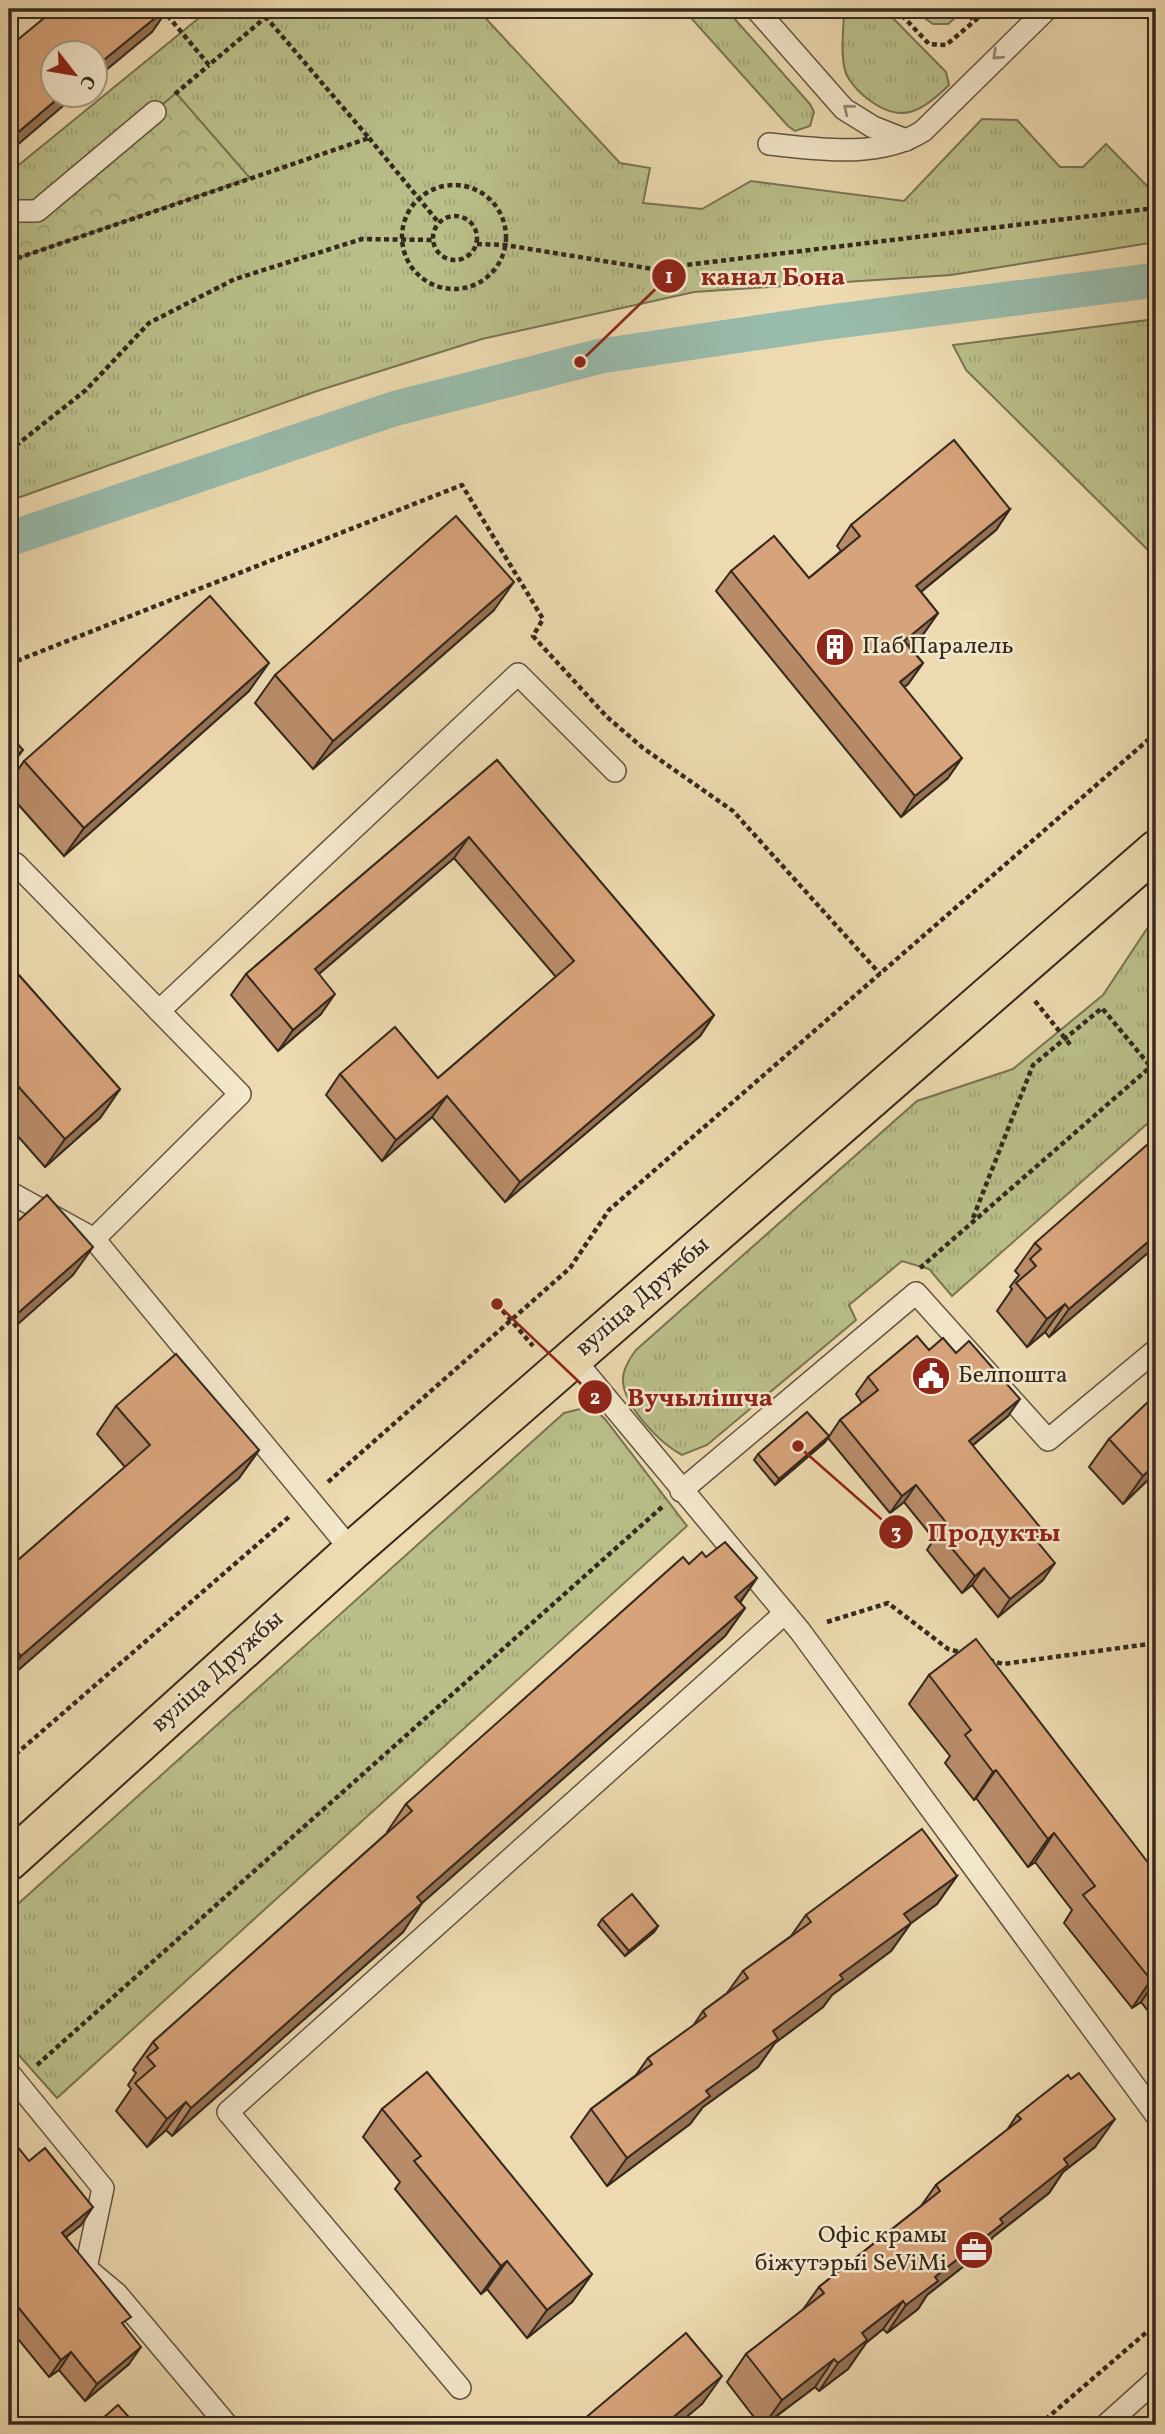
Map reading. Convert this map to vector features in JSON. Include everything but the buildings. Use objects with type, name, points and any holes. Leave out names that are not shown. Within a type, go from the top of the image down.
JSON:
[{"type":"main road","name":"вуліца Дружбы","points":[[13,1847],[1156,850]]},
{"type":"lane","points":[[756,9],[845,109],[873,127],[908,141]]},
{"type":"lane","points":[[769,144],[856,150],[908,141],[923,131],[1047,9]]},
{"type":"lane","points":[[9,211],[37,211],[155,112]]},
{"type":"lane","points":[[159,1011],[518,674],[615,771]]},
{"type":"lane","points":[[16,864],[240,1094],[94,1239]]},
{"type":"lane","points":[[9,1192],[94,1239],[352,1551]]},
{"type":"lane","points":[[681,1491],[916,1293],[1048,1440],[1156,1350]]},
{"type":"lane","points":[[565,1365],[681,1491],[800,1630],[1156,2115]]},
{"type":"lane","points":[[460,2388],[228,2112],[785,1612]]},
{"type":"lane","points":[[12,2082],[103,2188],[86,2268],[125,2303],[227,2425]]},
{"type":"lane","points":[[1105,2425],[1156,2380]]},
{"type":"path","points":[[162,9],[209,65]]},
{"type":"path","points":[[259,9],[439,223]]},
{"type":"path","points":[[895,9],[929,44],[946,45],[989,9]]},
{"type":"path","points":[[964,9],[975,22]]},
{"type":"path","points":[[155,112],[266,17]]},
{"type":"path","points":[[9,261],[369,138]]},
{"type":"path","points":[[455,185],[472,188],[486,196],[498,208],[504,224],[505,245],[492,273],[477,284],[460,289],[443,288],[427,282],[413,270],[405,255],[402,238],[404,221],[418,200],[439,187],[455,185]]},
{"type":"path","points":[[477,244],[505,245],[653,269],[1156,208]]},
{"type":"path","points":[[452,216],[467,219],[476,230],[477,244],[467,257],[454,260],[441,255],[434,240],[439,223],[452,216]]},
{"type":"path","points":[[9,451],[86,390],[149,323],[234,279],[362,239],[434,240]]},
{"type":"path","points":[[9,664],[462,485],[543,619],[533,636],[607,718],[643,748],[733,811],[880,974]]},
{"type":"path","points":[[9,1760],[570,1268],[608,1210],[1156,733]]},
{"type":"path","points":[[1014,974],[1072,1047]]},
{"type":"path","points":[[972,1220],[1033,1065],[1102,1007],[1150,1068]]},
{"type":"path","points":[[916,1293],[921,1267],[1156,1062]]},
{"type":"path","points":[[497,1304],[511,1321],[565,1365]]},
{"type":"path","points":[[12,2082],[681,1491]]},
{"type":"path","points":[[800,1630],[888,1603],[948,1649],[970,1655]]},
{"type":"path","points":[[981,1658],[1003,1664],[1156,1643]]},
{"type":"path","points":[[1038,2425],[1156,2324]]},
{"type":"green space","points":[[210,9],[477,9],[620,163],[650,168],[643,203],[702,209],[751,181],[904,201],[982,119],[1017,120],[1060,167],[1083,167],[1106,144],[1148,187],[1156,185],[1156,242],[951,275],[694,292],[482,339],[317,391],[9,501],[9,173],[89,108],[108,108],[108,92]]},
{"type":"green space","points":[[683,9],[726,9],[810,104],[814,112],[810,126],[795,131],[788,126]]},
{"type":"green space","points":[[844,9],[884,9],[946,72],[949,85],[928,103],[909,112],[888,111],[864,96],[855,88],[845,70],[842,48]]},
{"type":"green space","points":[[912,9],[964,10],[948,24],[933,24]]},
{"type":"green space","points":[[176,93],[250,178],[9,261],[9,211],[37,211]]},
{"type":"green space","points":[[1156,319],[1156,558],[966,370],[953,345]]},
{"type":"green space","points":[[1156,915],[1156,1116],[952,1296],[929,1269],[902,1261],[849,1305],[856,1320],[707,1445],[682,1455],[654,1433],[636,1412],[624,1389],[624,1371],[636,1350],[917,1101],[1013,1069],[1103,995]]},
{"type":"green space","points":[[584,1408],[595,1410],[605,1419],[687,1526],[57,2098],[9,2044],[9,1912],[564,1413]]},
{"type":"waterway","points":[[9,539],[393,409],[601,356],[822,323],[1156,280]]},
{"type":"place","name":"канал Бона","points":[[580,362]]},
{"type":"place","name":"Паб Паралель","points":[[835,647]]},
{"type":"place","name":"Вучылішча","points":[[497,1304]]},
{"type":"place","name":"Белпошта","points":[[931,1376]]},
{"type":"place","name":"Продукты","points":[[798,1446]]},
{"type":"place","name":"Офіс крамы біжутэрыі SeViMi","points":[[974,2250]]}]
